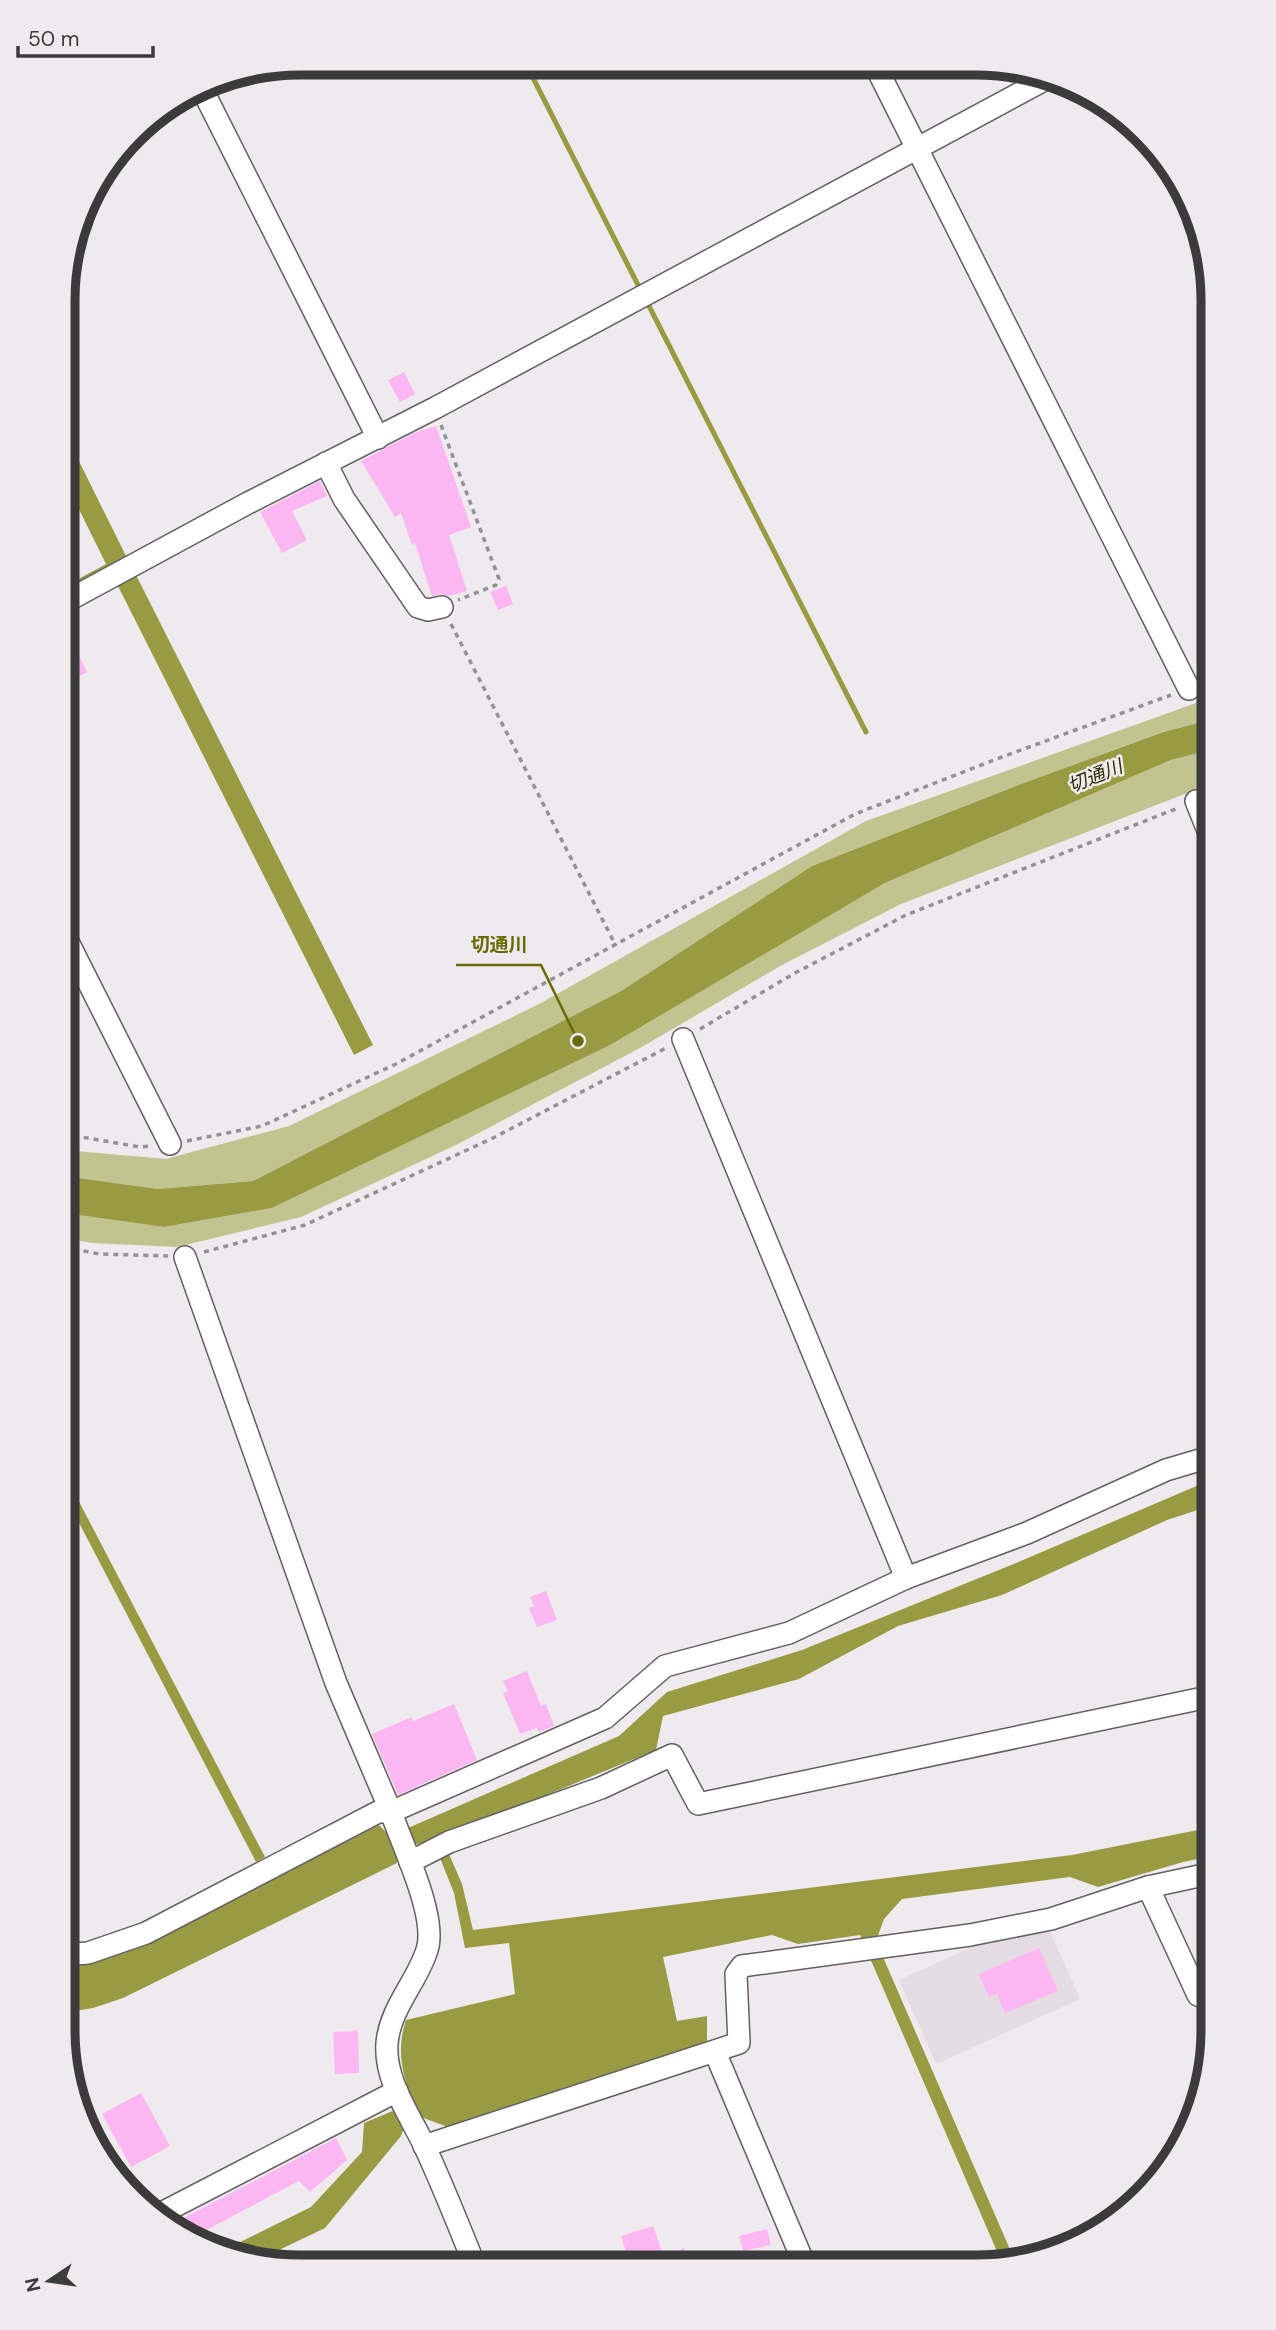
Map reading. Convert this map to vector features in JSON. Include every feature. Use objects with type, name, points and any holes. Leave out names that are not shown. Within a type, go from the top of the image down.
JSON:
[{"type":"street","points":[[881,75],[1189,689]]},
{"type":"street","points":[[75,597],[435,408],[1037,84]]},
{"type":"street","points":[[206,96],[378,438]]},
{"type":"street","points":[[326,463],[344,499],[418,607],[428,610],[442,607]]},
{"type":"street","points":[[1196,801],[1201,813]]},
{"type":"street","points":[[75,956],[170,1144]]},
{"type":"street","points":[[683,1039],[906,1578]]},
{"type":"street","points":[[185,1257],[336,1683],[408,1856],[430,1926],[428,1949],[393,2019],[387,2043],[390,2068],[399,2096],[470,2255]]},
{"type":"street","points":[[394,1820],[606,1718],[665,1666],[789,1633],[906,1578],[1027,1533],[1166,1471],[1200,1461]]},
{"type":"street","points":[[408,1856],[601,1788],[672,1755],[698,1804],[1200,1699]]},
{"type":"street","points":[[75,1954],[88,1953],[146,1933],[378,1812],[394,1820]]},
{"type":"street","points":[[419,2137],[739,2043],[736,1974],[742,1966],[970,1935],[1051,1919],[1148,1887],[1200,1876]]},
{"type":"street","points":[[1148,1887],[1200,1996]]},
{"type":"street","points":[[715,2052],[800,2255]]},
{"type":"street","points":[[167,2211],[399,2096]]},
{"type":"path","points":[[435,408],[499,579],[496,585],[442,607],[616,946]]},
{"type":"path","points":[[75,1137],[141,1147],[262,1126],[396,1064],[855,814],[1189,689]]},
{"type":"path","points":[[75,1249],[99,1254],[185,1257],[305,1225],[493,1138],[683,1039],[796,973],[906,915],[1196,801]]},
{"type":"shaded area","points":[[1050,1931],[1080,1999],[936,2064],[899,1980],[981,1943]]},
{"type":"green space","points":[[1201,701],[1201,722],[1162,732],[1021,784],[812,866],[621,991],[253,1181],[158,1189],[75,1178],[75,1151],[166,1159],[289,1126],[539,1004],[866,821]]},
{"type":"green space","points":[[1201,752],[1201,788],[901,904],[782,965],[640,1048],[456,1145],[301,1217],[177,1247],[75,1240],[75,1215],[164,1227],[272,1208],[609,1045],[885,883],[1171,760]]},
{"type":"water","points":[[75,453],[127,558],[108,568],[75,501]]},
{"type":"water","points":[[136,575],[373,1045],[354,1055],[117,584]]},
{"type":"water","points":[[1201,722],[1201,752],[1171,760],[885,883],[610,1045],[272,1208],[164,1227],[75,1215],[75,1178],[158,1189],[253,1181],[621,991],[812,866],[1163,732]]},
{"type":"water","points":[[1200,1484],[1200,1509],[1167,1520],[1002,1595],[898,1626],[799,1679],[663,1716],[656,1750],[442,1838],[462,1884],[473,1930],[1072,1855],[1200,1830],[1200,1859],[1098,1887],[1070,1877],[902,1899],[884,1919],[876,1941],[1011,2251],[998,2253],[860,1935],[798,1944],[772,1935],[663,1957],[677,2021],[707,2016],[707,2046],[476,2124],[445,2126],[421,2117],[405,2124],[401,2136],[325,2228],[272,2253],[235,2245],[311,2207],[362,2152],[364,2123],[395,2110],[411,2097],[401,2059],[406,2020],[515,1994],[509,1943],[465,1948],[454,1893],[434,1843],[415,1844],[397,1851],[397,1863],[123,1998],[75,2011],[75,1965],[92,1963],[146,1944],[379,1825],[389,1835],[408,1828],[619,1736],[667,1692],[802,1650]]},
{"type":"water","points":[[75,1494],[265,1857],[256,1862],[75,1515]]},
{"type":"building","points":[[404,372],[415,394],[400,402],[388,380]]},
{"type":"building","points":[[436,426],[471,527],[449,535],[467,591],[449,596],[432,596],[415,543],[412,545],[401,513],[395,517],[361,461],[416,432]]},
{"type":"building","points":[[320,481],[327,496],[292,511],[307,540],[282,553],[260,512]]},
{"type":"building","points":[[506,586],[513,604],[498,610],[490,592]]},
{"type":"building","points":[[75,648],[87,672],[75,679]]},
{"type":"building","points":[[546,1591],[557,1620],[537,1627],[529,1608],[534,1606],[530,1597]]},
{"type":"building","points":[[527,1671],[541,1706],[546,1704],[554,1726],[539,1732],[537,1728],[520,1734],[503,1693],[508,1691],[503,1681]]},
{"type":"building","points":[[454,1704],[477,1760],[398,1795],[372,1734],[412,1717],[413,1721]]},
{"type":"building","points":[[1039,1948],[1058,1991],[1005,2013],[997,1994],[989,1997],[979,1974]]},
{"type":"building","points":[[358,2031],[359,2073],[335,2074],[333,2032]]},
{"type":"building","points":[[141,2093],[170,2146],[131,2167],[102,2114]]},
{"type":"building","points":[[336,2138],[347,2160],[310,2192],[299,2181],[202,2232],[180,2220]]},
{"type":"building","points":[[653,2226],[663,2255],[627,2255],[621,2236]]},
{"type":"building","points":[[767,2229],[771,2245],[743,2251],[739,2236]]},
{"type":"building","points":[[684,2248],[687,2255],[670,2255]]},
{"type":"waterway","points":[[532,76],[638,285]]},
{"type":"waterway","points":[[649,306],[866,732]]},
{"type":"waterway","points":[[75,584],[108,566]]},
{"type":"place","name":"切通川","points":[[578,1041]]}]
